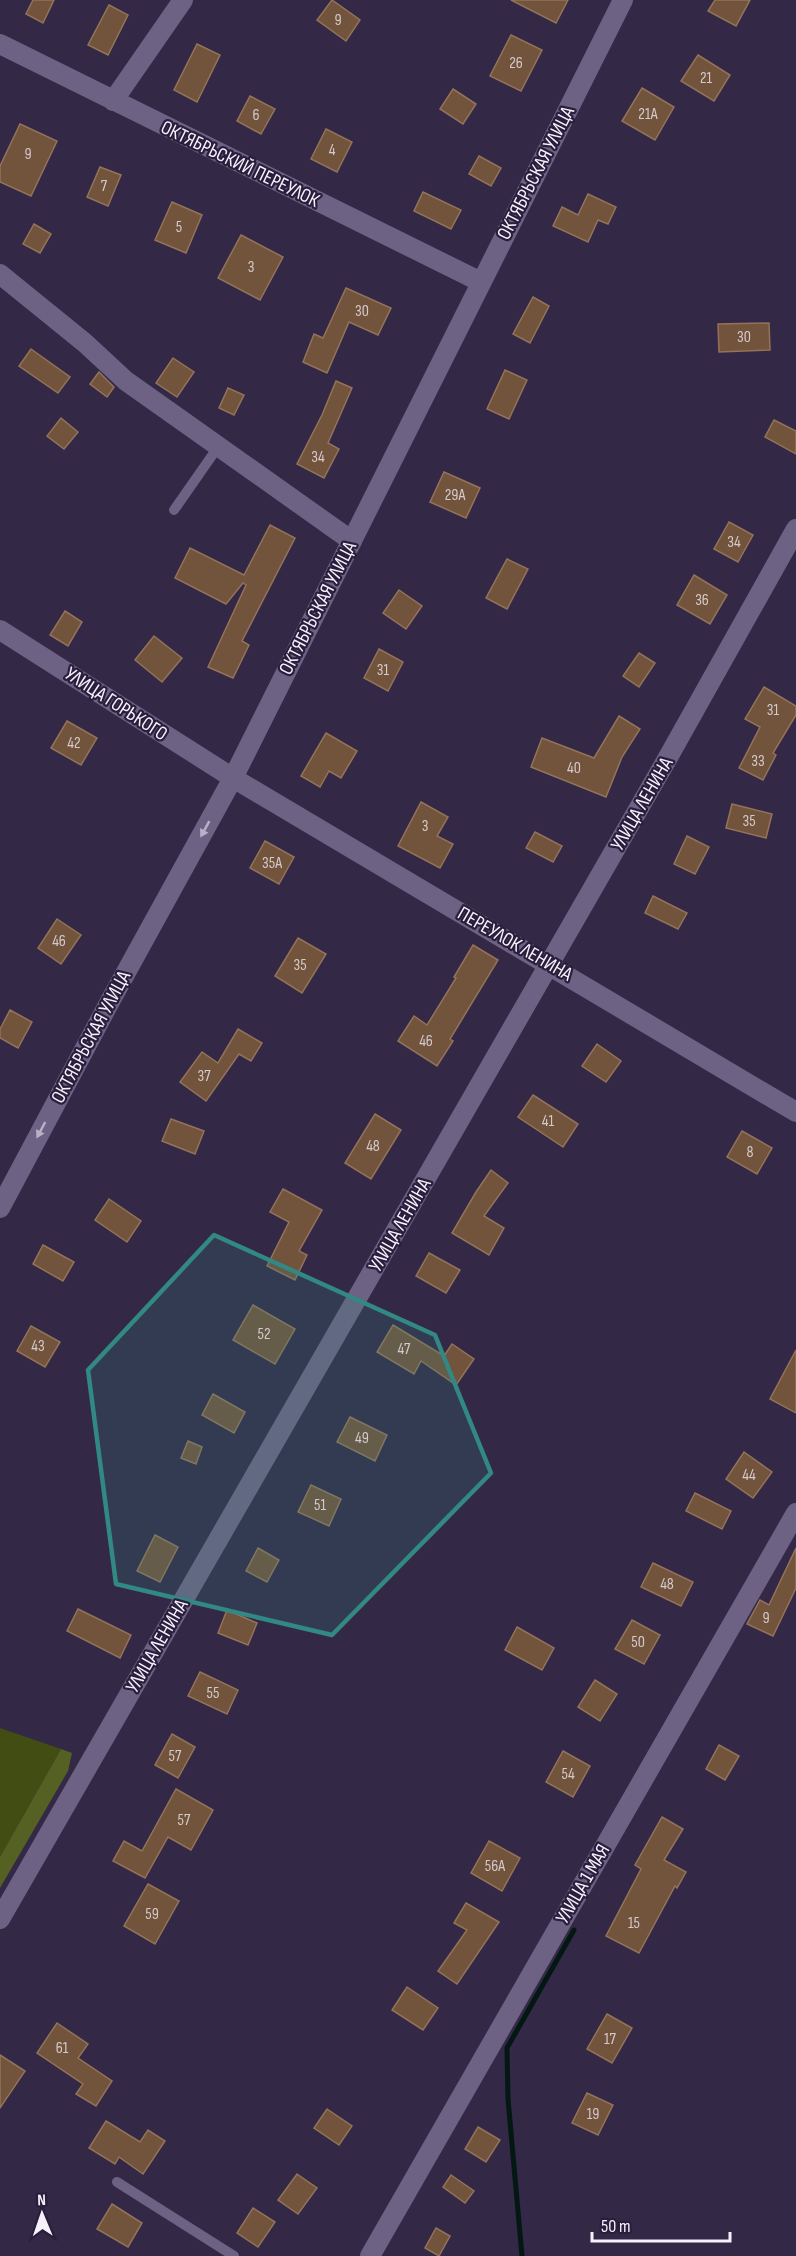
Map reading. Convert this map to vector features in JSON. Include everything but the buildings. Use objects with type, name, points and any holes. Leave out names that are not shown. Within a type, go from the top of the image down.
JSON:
[{"type":"street","points":[[113,101],[183,0]]},
{"type":"street","name":"ОКТЯБРЬСКАЯ УЛИЦА","points":[[0,1208],[233,778],[623,0]]},
{"type":"street","name":"ОКТЯБРЬСКИЙ ПЕРЕУЛОК","points":[[0,44],[481,282]]},
{"type":"street","points":[[0,274],[85,343],[126,381],[352,541]]},
{"type":"street","name":"УЛИЦА ЛЕНИНА","points":[[0,1919],[550,965],[796,529]]},
{"type":"street","name":"УЛИЦА ГОРЬКОГО","points":[[0,630],[233,778]]},
{"type":"street","name":"ПЕРЕУЛОК ЛЕНИНА","points":[[233,778],[796,1112]]},
{"type":"street","name":"УЛИЦА 1 МАЯ","points":[[370,2256],[796,1513]]},
{"type":"lane","points":[[174,510],[218,447]]},
{"type":"lane","points":[[117,2182],[234,2256]]},
{"type":"highlighted area","points":[[214,1235],[435,1335],[491,1473],[332,1635],[116,1584],[88,1370]]},
{"type":"green space","points":[[0,1728],[61,1749],[0,1857]]},
{"type":"green space","points":[[61,1749],[72,1753],[68,1771],[0,1888],[0,1857]]},
{"type":"waterway","points":[[522,2256],[508,2099],[507,2048],[574,1930]]}]
